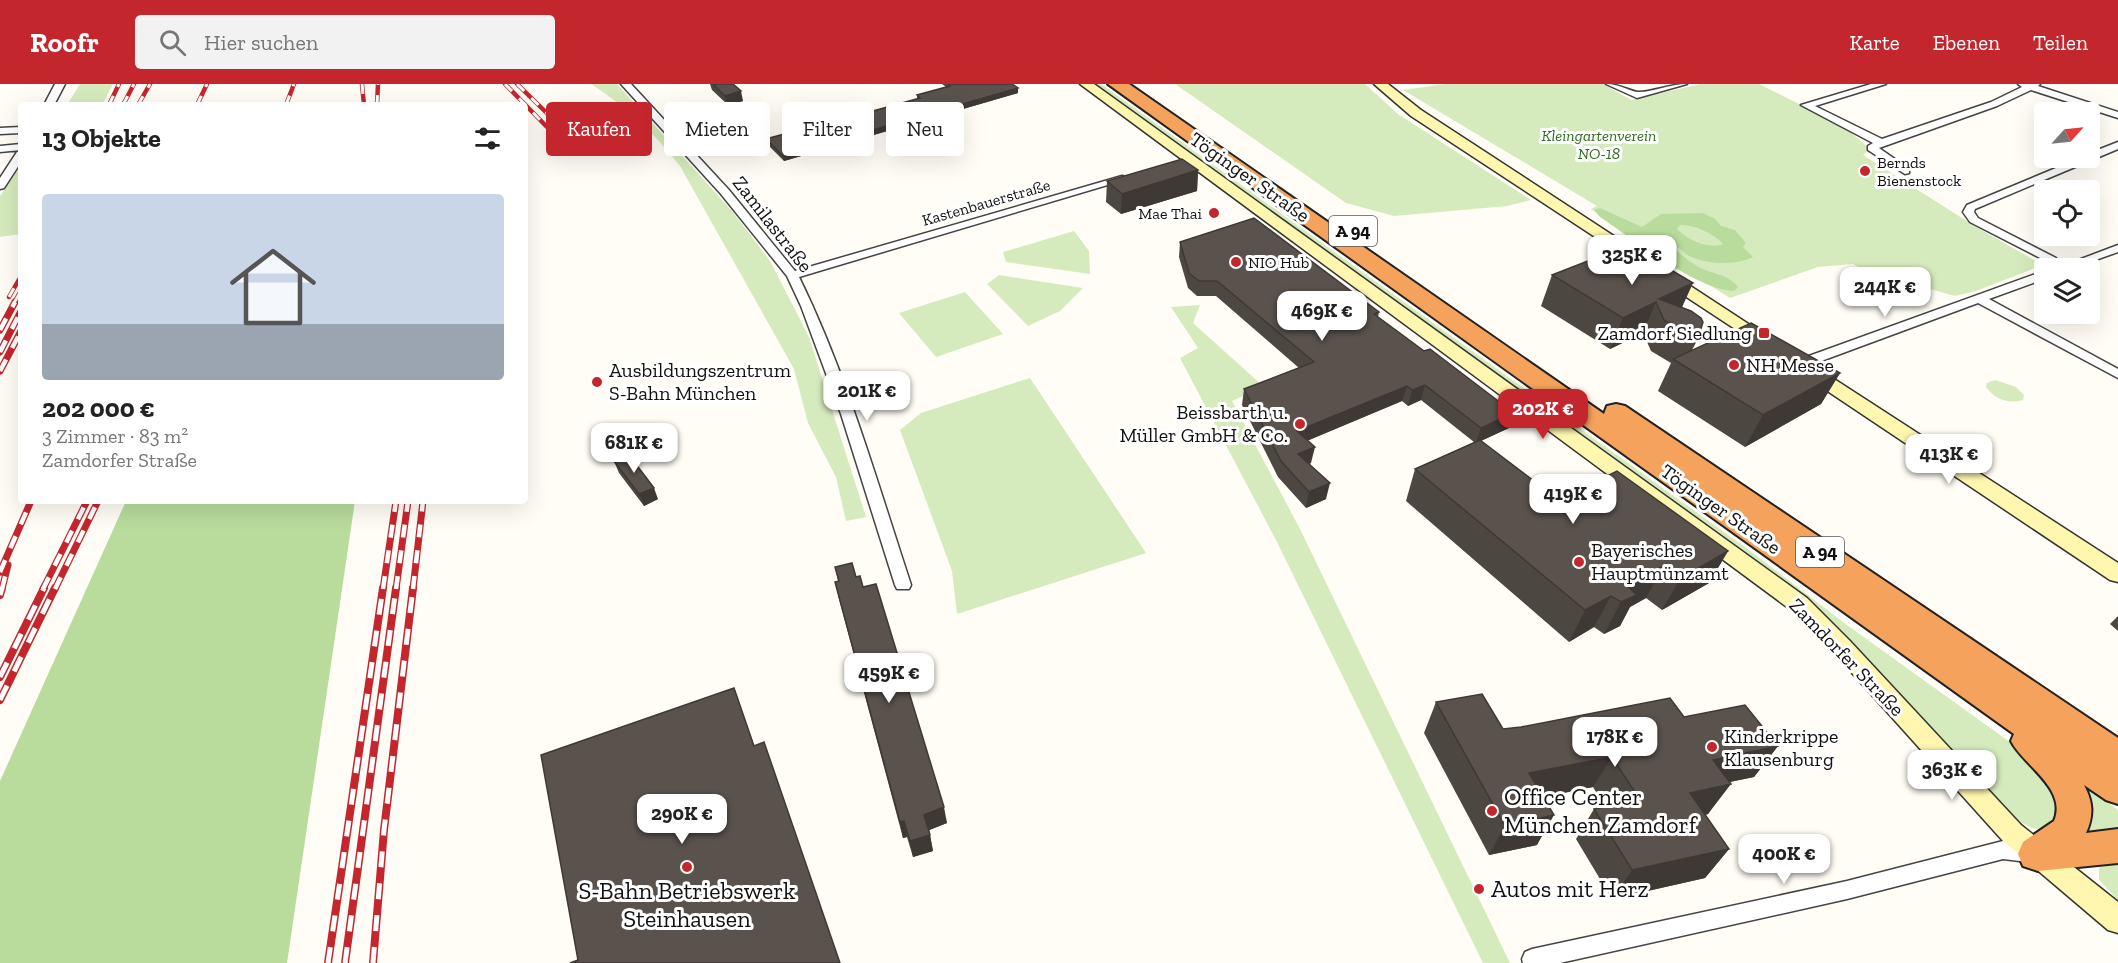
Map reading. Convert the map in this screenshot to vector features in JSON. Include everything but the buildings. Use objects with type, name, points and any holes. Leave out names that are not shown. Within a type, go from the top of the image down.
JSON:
[{"type":"highway","name":"Töginger Straße","points":[[1117,84],[2118,789]]},
{"type":"highway","name":"Töginger Straße","points":[[1140,84],[2118,757]]},
{"type":"highway","points":[[1963,680],[2035,747],[2067,784],[2075,813],[2069,830],[2053,845],[2036,854]]},
{"type":"highway","points":[[2073,726],[2118,747]]},
{"type":"highway","points":[[2036,854],[2118,846]]},
{"type":"street","points":[[51,102],[60,84]]},
{"type":"street","name":"Zamilastraße","points":[[626,84],[725,192],[792,274],[807,306],[850,422],[903,585]]},
{"type":"street","name":"Zamdorfer Straße","points":[[1086,84],[1182,160],[1799,604],[1842,647],[1992,813],[2036,854],[2118,920]]},
{"type":"street","points":[[1380,84],[1416,113],[2118,574]]},
{"type":"street","points":[[1611,84],[1632,95],[1682,84]]},
{"type":"street","points":[[1881,84],[1806,105],[1881,143]]},
{"type":"street","points":[[1905,171],[1872,148],[1994,104],[2030,85],[2118,115]]},
{"type":"street","points":[[0,131],[18,130]]},
{"type":"street","points":[[2048,258],[1974,219],[1968,212],[1971,207],[2118,145]]},
{"type":"street","points":[[0,149],[18,147]]},
{"type":"street","points":[[0,186],[18,159]]},
{"type":"street","name":"Kastenbauerstraße","points":[[792,274],[1132,176]]},
{"type":"street","points":[[2090,258],[2118,248]]},
{"type":"street","points":[[1790,358],[1980,299],[2034,279]]},
{"type":"street","points":[[1980,299],[2118,374]]},
{"type":"street","points":[[1533,961],[1846,891],[2003,850],[2036,854]]},
{"type":"green space","points":[[80,84],[113,84],[104,102],[69,102]]},
{"type":"green space","points":[[591,84],[617,84],[633,102],[616,101]]},
{"type":"green space","points":[[1094,84],[1101,84],[1753,553],[1847,625],[2007,740],[2039,767],[2050,783],[2058,809],[2053,819],[2048,825],[2036,829],[2008,812],[1841,630],[1816,609]]},
{"type":"green space","points":[[1175,84],[1365,84],[1398,114],[1531,200],[1507,206],[1394,216],[1346,203]]},
{"type":"green space","name":"Kleingartenverein NO-18","points":[[1445,84],[1603,84],[1631,100],[1701,84],[1759,84],[1843,126],[1870,149],[1863,155],[1976,227],[2034,260],[2034,268],[1976,291],[1955,296],[1884,276],[1878,278],[1853,264],[1818,267],[1730,298],[1591,209],[1597,206],[1403,90]]},
{"type":"green space","points":[[652,123],[664,136],[664,147],[652,134]]},
{"type":"green space","points":[[672,156],[682,156],[732,211],[770,261],[809,337],[866,517],[846,521],[836,477],[808,423],[794,369],[680,166]]},
{"type":"green space","points":[[18,169],[18,234],[0,237],[0,196]]},
{"type":"green space","points":[[1600,208],[1642,227],[1661,214],[1703,213],[1715,219],[1721,226],[1735,230],[1746,243],[1743,247],[1753,257],[1729,263],[1710,262],[1693,258],[1666,240],[1695,265],[1725,277],[1738,287],[1734,291],[1719,288],[1702,282],[1666,262],[1600,217],[1594,210]],"holes":[[[1680,225],[1704,230],[1723,244],[1705,245],[1693,240],[1677,229]]]},
{"type":"green space","points":[[1074,231],[1089,251],[1090,274],[1006,262],[1003,252]]},
{"type":"green space","points":[[999,275],[1083,288],[1060,311],[1028,326],[987,284]]},
{"type":"green space","points":[[965,292],[1003,334],[936,357],[899,313]]},
{"type":"green space","points":[[1200,305],[1193,323],[1264,387],[1232,401],[1300,529],[1510,963],[1483,963],[1276,540],[1180,358],[1198,348],[1171,307]]},
{"type":"green space","points":[[1030,378],[1146,553],[957,614],[952,571],[900,430],[921,413]]},
{"type":"green space","points":[[1995,380],[2016,387],[2024,395],[2023,400],[2007,401],[1998,398],[1986,387],[1987,383]]},
{"type":"green space","points":[[125,504],[355,504],[287,963],[0,963],[0,781]]},
{"type":"green space","points":[[2084,784],[2118,810],[2118,832],[2087,833],[2090,815]]},
{"type":"green space","points":[[2118,858],[2118,900],[2099,880],[2099,868],[2108,860]]},
{"type":"railway","points":[[110,102],[119,84]]},
{"type":"railway","points":[[125,102],[134,84]]},
{"type":"railway","points":[[140,102],[150,84]]},
{"type":"railway","points":[[198,102],[207,84]]},
{"type":"railway","points":[[287,102],[294,84]]},
{"type":"railway","points":[[362,84],[364,102]]},
{"type":"railway","points":[[377,102],[378,84]]},
{"type":"railway","points":[[505,84],[523,102]]},
{"type":"railway","points":[[517,84],[546,112]]},
{"type":"railway","points":[[528,108],[546,126]]},
{"type":"railway","points":[[9,297],[18,281]]},
{"type":"railway","points":[[14,303],[18,296]]},
{"type":"railway","points":[[0,330],[15,302]]},
{"type":"railway","points":[[0,352],[18,317]]},
{"type":"railway","points":[[0,371],[18,337]]},
{"type":"railway","points":[[0,572],[30,504]]},
{"type":"railway","points":[[43,589],[86,504]]},
{"type":"railway","points":[[55,589],[97,504]]},
{"type":"railway","points":[[383,589],[396,504]]},
{"type":"railway","points":[[396,589],[408,504]]},
{"type":"railway","points":[[413,589],[423,504]]},
{"type":"railway","points":[[2,589],[8,565]]},
{"type":"railway","points":[[0,595],[2,588]]},
{"type":"railway","points":[[0,677],[44,588]]},
{"type":"railway","points":[[0,700],[55,588]]},
{"type":"railway","points":[[328,963],[383,588]]},
{"type":"railway","points":[[345,963],[396,588]]},
{"type":"railway","points":[[373,963],[384,830],[413,588]]},
{"type":"place","name":"Bernds Bienenstock","points":[[1865,171]]},
{"type":"place","name":"Mae Thai","points":[[1214,213]]},
{"type":"place","name":"NIO Hub","points":[[1236,262]]},
{"type":"place","name":"Zamdorf Siedlung","points":[[1764,333]]},
{"type":"place","name":"NH Messe","points":[[1734,365]]},
{"type":"place","name":"Ausbildungszentrum S-Bahn München","points":[[597,382]]},
{"type":"place","name":"Beissbarth u. Müller GmbH & Co.","points":[[1300,424]]},
{"type":"place","name":"Bayerisches Hauptmünzamt","points":[[1579,562]]},
{"type":"place","name":"Kinderkrippe Klausenburg","points":[[1712,747]]},
{"type":"place","name":"Office Center München Zamdorf","points":[[1492,811]]},
{"type":"place","name":"S-Bahn Betriebswerk Steinhausen","points":[[687,867]]},
{"type":"place","name":"Autos mit Herz","points":[[1479,889]]}]
